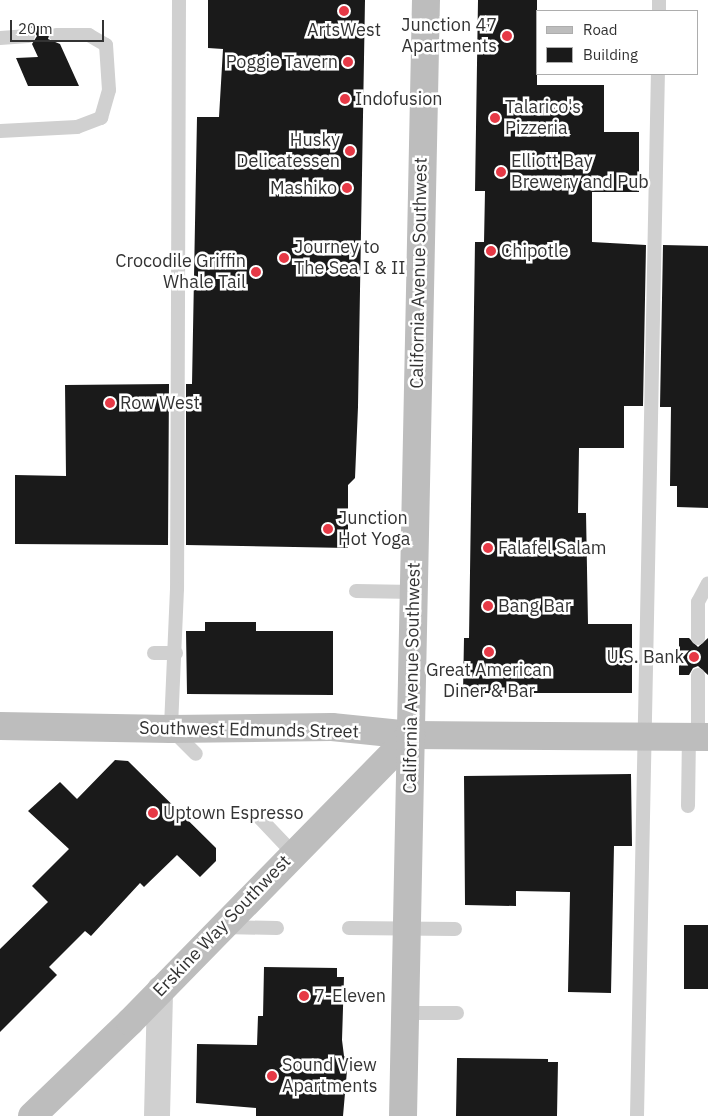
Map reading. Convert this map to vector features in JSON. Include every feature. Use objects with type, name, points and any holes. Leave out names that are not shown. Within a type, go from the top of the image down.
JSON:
[{"type":"street","name":"California Avenue Southwest","points":[[403,1116],[426,0]]},
{"type":"street","name":"Southwest Edmunds Street","points":[[0,726],[171,729],[332,727],[411,735],[698,737]]},
{"type":"street","name":"Erskine Way Southwest","points":[[32,1116],[160,990],[411,735]]},
{"type":"street","points":[[157,1116],[160,990]]},
{"type":"lane","points":[[179,0],[176,653],[171,729],[196,754]]},
{"type":"lane","points":[[0,131],[77,127],[101,118],[109,90],[106,45],[90,34],[56,34]]},
{"type":"lane","points":[[0,38],[28,36]]},
{"type":"lane","points":[[638,1116],[643,737],[658,75]]},
{"type":"lane","points":[[698,638],[698,602],[708,583]]},
{"type":"lane","points":[[356,591],[414,592]]},
{"type":"lane","points":[[154,653],[176,653]]},
{"type":"lane","points":[[688,806],[698,737],[698,675]]},
{"type":"lane","points":[[256,814],[293,853]]},
{"type":"lane","points":[[220,927],[277,928]]},
{"type":"lane","points":[[349,928],[455,929]]},
{"type":"lane","points":[[405,1013],[457,1013]]},
{"type":"building","points":[[208,0],[365,0],[358,407],[355,478],[348,485],[348,548],[186,545],[186,384],[192,384],[197,117],[219,117],[223,49],[208,48]]},
{"type":"building","points":[[478,0],[537,0],[537,85],[604,85],[604,132],[639,132],[639,192],[592,192],[592,242],[646,245],[643,406],[624,406],[624,448],[579,448],[578,513],[586,513],[588,624],[632,624],[632,693],[463,693],[464,638],[469,638],[475,242],[484,242],[485,191],[475,191]]},
{"type":"building","points":[[24,26],[52,26],[48,39],[60,44],[79,86],[28,86],[16,58],[38,57],[32,44],[37,36],[32,28]]},
{"type":"building","points":[[663,245],[708,246],[708,508],[677,507],[677,486],[670,486],[671,407],[660,407]]},
{"type":"building","points":[[169,384],[168,545],[15,544],[15,475],[66,476],[65,385]]},
{"type":"building","points":[[205,622],[256,622],[256,631],[333,631],[333,695],[187,694],[186,631],[205,631]]},
{"type":"building","name":"U.S. Bank","points":[[679,638],[689,638],[698,647],[708,638],[708,675],[698,666],[693,668],[689,675],[679,675]]},
{"type":"building","points":[[115,760],[128,761],[216,848],[216,861],[200,877],[177,855],[144,887],[140,883],[91,936],[85,931],[49,967],[57,975],[0,1032],[0,949],[48,902],[32,886],[69,849],[28,811],[60,782],[77,799]]},
{"type":"building","points":[[631,774],[632,846],[614,846],[611,993],[568,992],[570,892],[516,891],[516,906],[465,905],[464,776]]},
{"type":"building","points":[[684,925],[708,925],[708,989],[684,989]]},
{"type":"building","name":"Sound View Apartments","points":[[264,967],[337,968],[337,977],[344,977],[342,1040],[344,1056],[348,1059],[343,1116],[256,1116],[256,1108],[196,1103],[197,1044],[257,1045],[258,1016],[263,1016]]},
{"type":"building","points":[[457,1058],[548,1059],[548,1062],[558,1062],[557,1116],[456,1116]]},
{"type":"place","name":"ArtsWest","points":[[344,11]]},
{"type":"place","name":"Junction 47 Apartments","points":[[507,36]]},
{"type":"place","name":"Poggie Tavern","points":[[348,62]]},
{"type":"place","name":"Indofusion","points":[[345,99]]},
{"type":"place","name":"Talarico's Pizzeria","points":[[495,118]]},
{"type":"place","name":"Husky Delicatessen","points":[[350,151]]},
{"type":"place","name":"Elliott Bay Brewery and Pub","points":[[501,172]]},
{"type":"place","name":"Mashiko","points":[[347,188]]},
{"type":"place","name":"Chipotle","points":[[491,251]]},
{"type":"place","name":"Journey to The Sea I & II","points":[[284,258]]},
{"type":"place","name":"Crocodile Griffin Whale Tail","points":[[256,272]]},
{"type":"place","name":"Row West","points":[[110,403]]},
{"type":"place","name":"Junction Hot Yoga","points":[[328,529]]},
{"type":"place","name":"Falafel Salam","points":[[488,548]]},
{"type":"place","name":"Bang Bar","points":[[488,606]]},
{"type":"place","name":"Great American Diner & Bar","points":[[489,652]]},
{"type":"place","name":"U.S. Bank","points":[[694,657]]},
{"type":"place","name":"Uptown Espresso","points":[[153,813]]},
{"type":"place","name":"7-Eleven","points":[[304,996]]},
{"type":"place","name":"Sound View Apartments","points":[[272,1076]]}]
